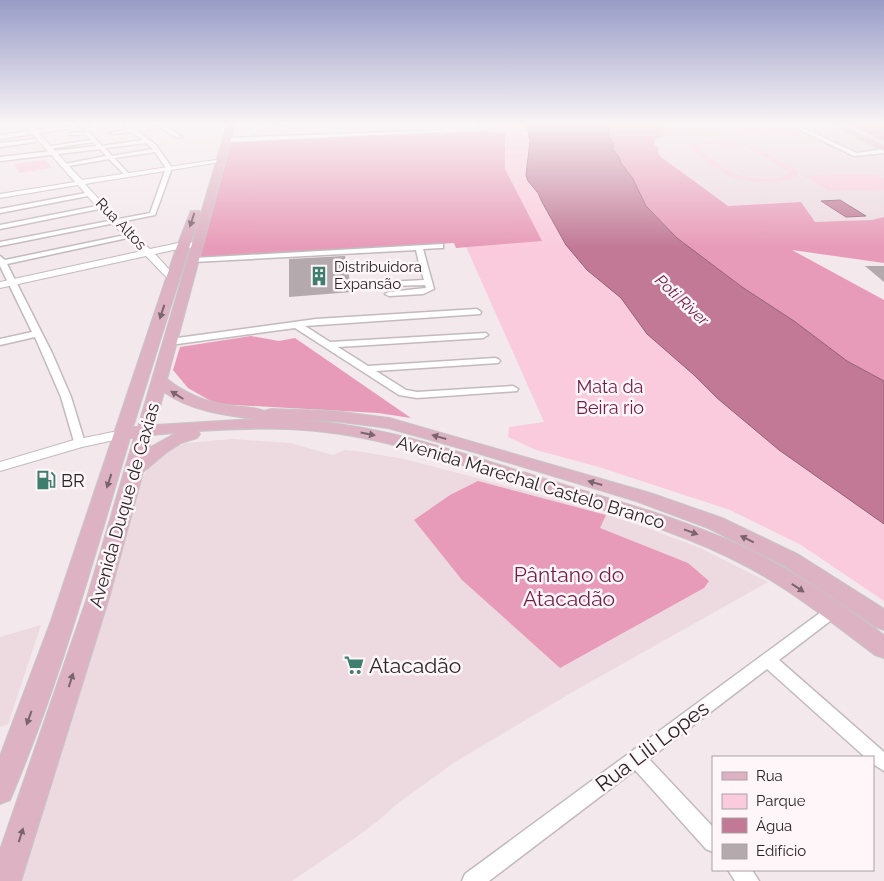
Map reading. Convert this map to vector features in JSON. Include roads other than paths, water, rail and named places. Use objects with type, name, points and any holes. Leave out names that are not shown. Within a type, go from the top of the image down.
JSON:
[{"type":"main road","name":"Avenida Duque de Caxias","points":[[0,790],[24,730],[63,621],[129,429],[182,247],[212,166]]},
{"type":"main road","name":"Avenida Duque de Caxias","points":[[5,881],[98,598],[134,470],[129,429],[159,380],[198,245],[213,166]]},
{"type":"main road","points":[[159,380],[172,392],[194,403],[256,419]]},
{"type":"main road","name":"Avenida Marechal Castelo Branco","points":[[129,429],[316,415],[389,424],[480,448],[643,497],[715,523],[791,560],[884,621]]},
{"type":"main road","name":"Avenida Marechal Castelo Branco","points":[[256,419],[335,428],[383,437],[634,512],[700,536],[757,562],[833,611],[884,648]]},
{"type":"main road","points":[[134,470],[151,453],[172,440],[256,419]]},
{"type":"street","name":"Rua Altos","points":[[65,166],[115,222],[150,254],[173,279]]},
{"type":"street","points":[[69,171],[96,166]]},
{"type":"street","points":[[117,166],[127,175]]},
{"type":"street","points":[[0,196],[178,166]]},
{"type":"street","points":[[0,244],[153,214],[169,168]]},
{"type":"street","points":[[0,211],[91,194]]},
{"type":"street","points":[[0,227],[102,207]]},
{"type":"street","points":[[6,286],[1,261],[130,236]]},
{"type":"street","points":[[6,286],[198,245]]},
{"type":"street","points":[[194,260],[440,246]]},
{"type":"street","points":[[389,294],[426,291],[430,289],[418,247]]},
{"type":"street","points":[[386,267],[424,265]]},
{"type":"street","points":[[0,273],[36,334],[66,397],[79,443]]},
{"type":"street","points":[[388,284],[428,282]]},
{"type":"street","points":[[170,342],[327,321],[477,312]]},
{"type":"street","points":[[297,325],[410,395],[513,389]]},
{"type":"street","points":[[0,342],[36,334]]},
{"type":"street","points":[[329,346],[483,335]]},
{"type":"street","points":[[367,368],[495,361]]},
{"type":"street","points":[[0,468],[129,429]]},
{"type":"street","name":"Rua Lili Lopes","points":[[480,878],[636,758],[833,611]]},
{"type":"street","points":[[767,659],[884,763]]},
{"type":"street","points":[[636,758],[712,841]]},
{"type":"street","points":[[739,871],[748,881]]},
{"type":"water","name":"Poti River","points":[[527,166],[623,166],[633,179],[646,206],[677,238],[742,287],[794,321],[847,361],[884,381],[884,524],[779,450],[717,398],[647,334],[621,298],[587,270],[566,245],[526,175]]},
{"type":"water","points":[[840,200],[866,216],[846,217],[821,201]]},
{"type":"place","name":"Distribuidora Expansão","points":[[319,276]]},
{"type":"place","name":"BR","points":[[46,480]]},
{"type":"place","name":"Atacadão","points":[[354,665]]},
{"type":"park label","name":"Mata da Beira rio","points":[[610,396]]},
{"type":"park label","name":"Pântano do Atacadão","points":[[569,586]]}]
